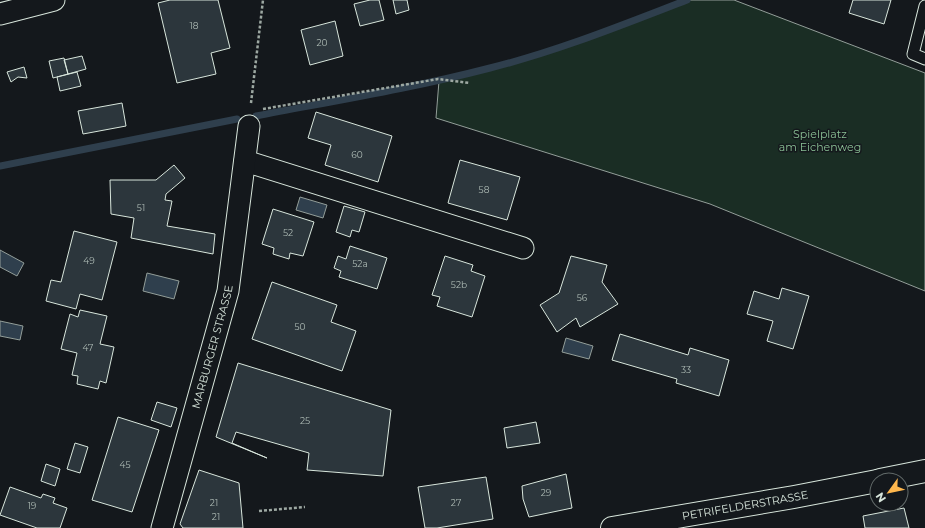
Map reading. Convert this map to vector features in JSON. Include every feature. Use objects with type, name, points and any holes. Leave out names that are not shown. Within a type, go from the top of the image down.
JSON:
[{"type":"main road","points":[[909,474],[925,471]]},
{"type":"main road","name":"PETRIFELDERSTRASSE","points":[[612,528],[869,483]]},
{"type":"street","points":[[0,14],[54,0]]},
{"type":"street","name":"MARBURGER STRASSE","points":[[162,528],[228,291],[245,161],[253,115]]},
{"type":"street","points":[[245,161],[523,248]]},
{"type":"lane","points":[[925,6],[912,54],[925,59]]},
{"type":"path","points":[[263,0],[253,115],[438,79],[470,83]]},
{"type":"path","points":[[259,510],[305,507]]},
{"type":"green space","name":"Spielplatz am Eichenweg","points":[[687,0],[734,0],[925,73],[925,291],[710,204],[436,118],[439,81],[491,68],[573,44]]},
{"type":"water","points":[[300,197],[327,205],[323,218],[296,210]]},
{"type":"water","points":[[0,250],[24,263],[17,276],[0,267]]},
{"type":"water","points":[[147,273],[179,281],[174,299],[143,291]]},
{"type":"water","points":[[0,321],[23,326],[20,340],[0,336]]},
{"type":"water","points":[[566,338],[593,346],[589,359],[562,352]]},
{"type":"building","points":[[170,0],[218,0],[230,48],[211,53],[216,74],[177,83],[158,3]]},
{"type":"building","points":[[370,0],[379,0],[384,20],[360,26],[354,4]]},
{"type":"building","points":[[393,0],[407,0],[409,10],[396,14]]},
{"type":"building","points":[[853,0],[891,0],[884,24],[849,13]]},
{"type":"building","points":[[335,21],[343,56],[310,65],[301,30]]},
{"type":"building","points":[[82,56],[86,69],[68,74],[64,60]]},
{"type":"building","points":[[64,58],[68,74],[53,78],[49,61]]},
{"type":"building","points":[[24,67],[27,78],[18,77],[11,82],[7,72]]},
{"type":"building","points":[[77,72],[81,86],[60,91],[57,77]]},
{"type":"building","points":[[122,103],[126,126],[83,134],[78,111]]},
{"type":"building","points":[[316,112],[392,136],[378,182],[325,165],[331,145],[308,138]]},
{"type":"building","points":[[460,160],[520,177],[507,220],[448,203]]},
{"type":"building","points":[[174,165],[185,178],[166,194],[165,200],[172,201],[167,226],[215,234],[213,254],[131,238],[134,218],[111,214],[110,180],[156,180]]},
{"type":"building","points":[[344,206],[365,212],[359,232],[352,230],[350,237],[336,232]]},
{"type":"building","points":[[273,209],[314,222],[303,256],[290,253],[289,259],[273,254],[274,248],[262,244]]},
{"type":"building","points":[[74,231],[117,242],[102,300],[80,294],[76,309],[46,301],[51,280],[61,282]]},
{"type":"building","points":[[350,246],[387,258],[377,289],[339,277],[341,271],[334,268],[338,256],[346,259]]},
{"type":"building","points":[[445,256],[473,265],[471,271],[485,276],[472,317],[437,306],[440,297],[432,295]]},
{"type":"building","points":[[571,256],[607,265],[602,282],[618,304],[580,327],[576,318],[557,332],[540,305],[559,293]]},
{"type":"building","points":[[272,282],[337,305],[331,322],[356,331],[342,371],[252,339]]},
{"type":"building","points":[[782,288],[809,296],[793,349],[767,341],[773,321],[747,314],[754,291],[779,299]]},
{"type":"building","points":[[80,310],[107,316],[100,344],[114,347],[106,383],[100,381],[98,389],[77,384],[78,376],[72,375],[77,353],[61,349],[70,314],[78,317]]},
{"type":"building","points":[[620,334],[688,355],[690,348],[729,360],[719,396],[676,383],[677,379],[612,360]]},
{"type":"building","points":[[238,363],[391,410],[383,476],[307,470],[309,453],[236,432],[232,443],[267,458],[216,437]]},
{"type":"building","points":[[157,402],[177,408],[171,427],[151,420]]},
{"type":"building","points":[[118,417],[159,430],[132,512],[92,500]]},
{"type":"building","points":[[536,422],[540,443],[507,448],[504,428]]},
{"type":"building","points":[[75,443],[88,447],[80,473],[67,469]]},
{"type":"building","points":[[46,464],[60,469],[55,486],[41,481]]},
{"type":"building","points":[[199,470],[239,483],[243,528],[183,528],[180,524]]},
{"type":"building","points":[[566,474],[572,508],[529,517],[523,499],[522,486]]},
{"type":"building","points":[[486,477],[493,519],[437,528],[425,528],[418,487]]},
{"type":"building","points":[[10,487],[41,498],[43,494],[55,498],[53,503],[67,508],[60,528],[37,528],[0,515]]},
{"type":"building","points":[[884,512],[905,512],[909,528],[865,528],[863,516]]},
{"type":"waterway","points":[[256,116],[403,88],[515,61],[590,37],[687,0]]},
{"type":"waterway","points":[[0,166],[237,119]]}]
